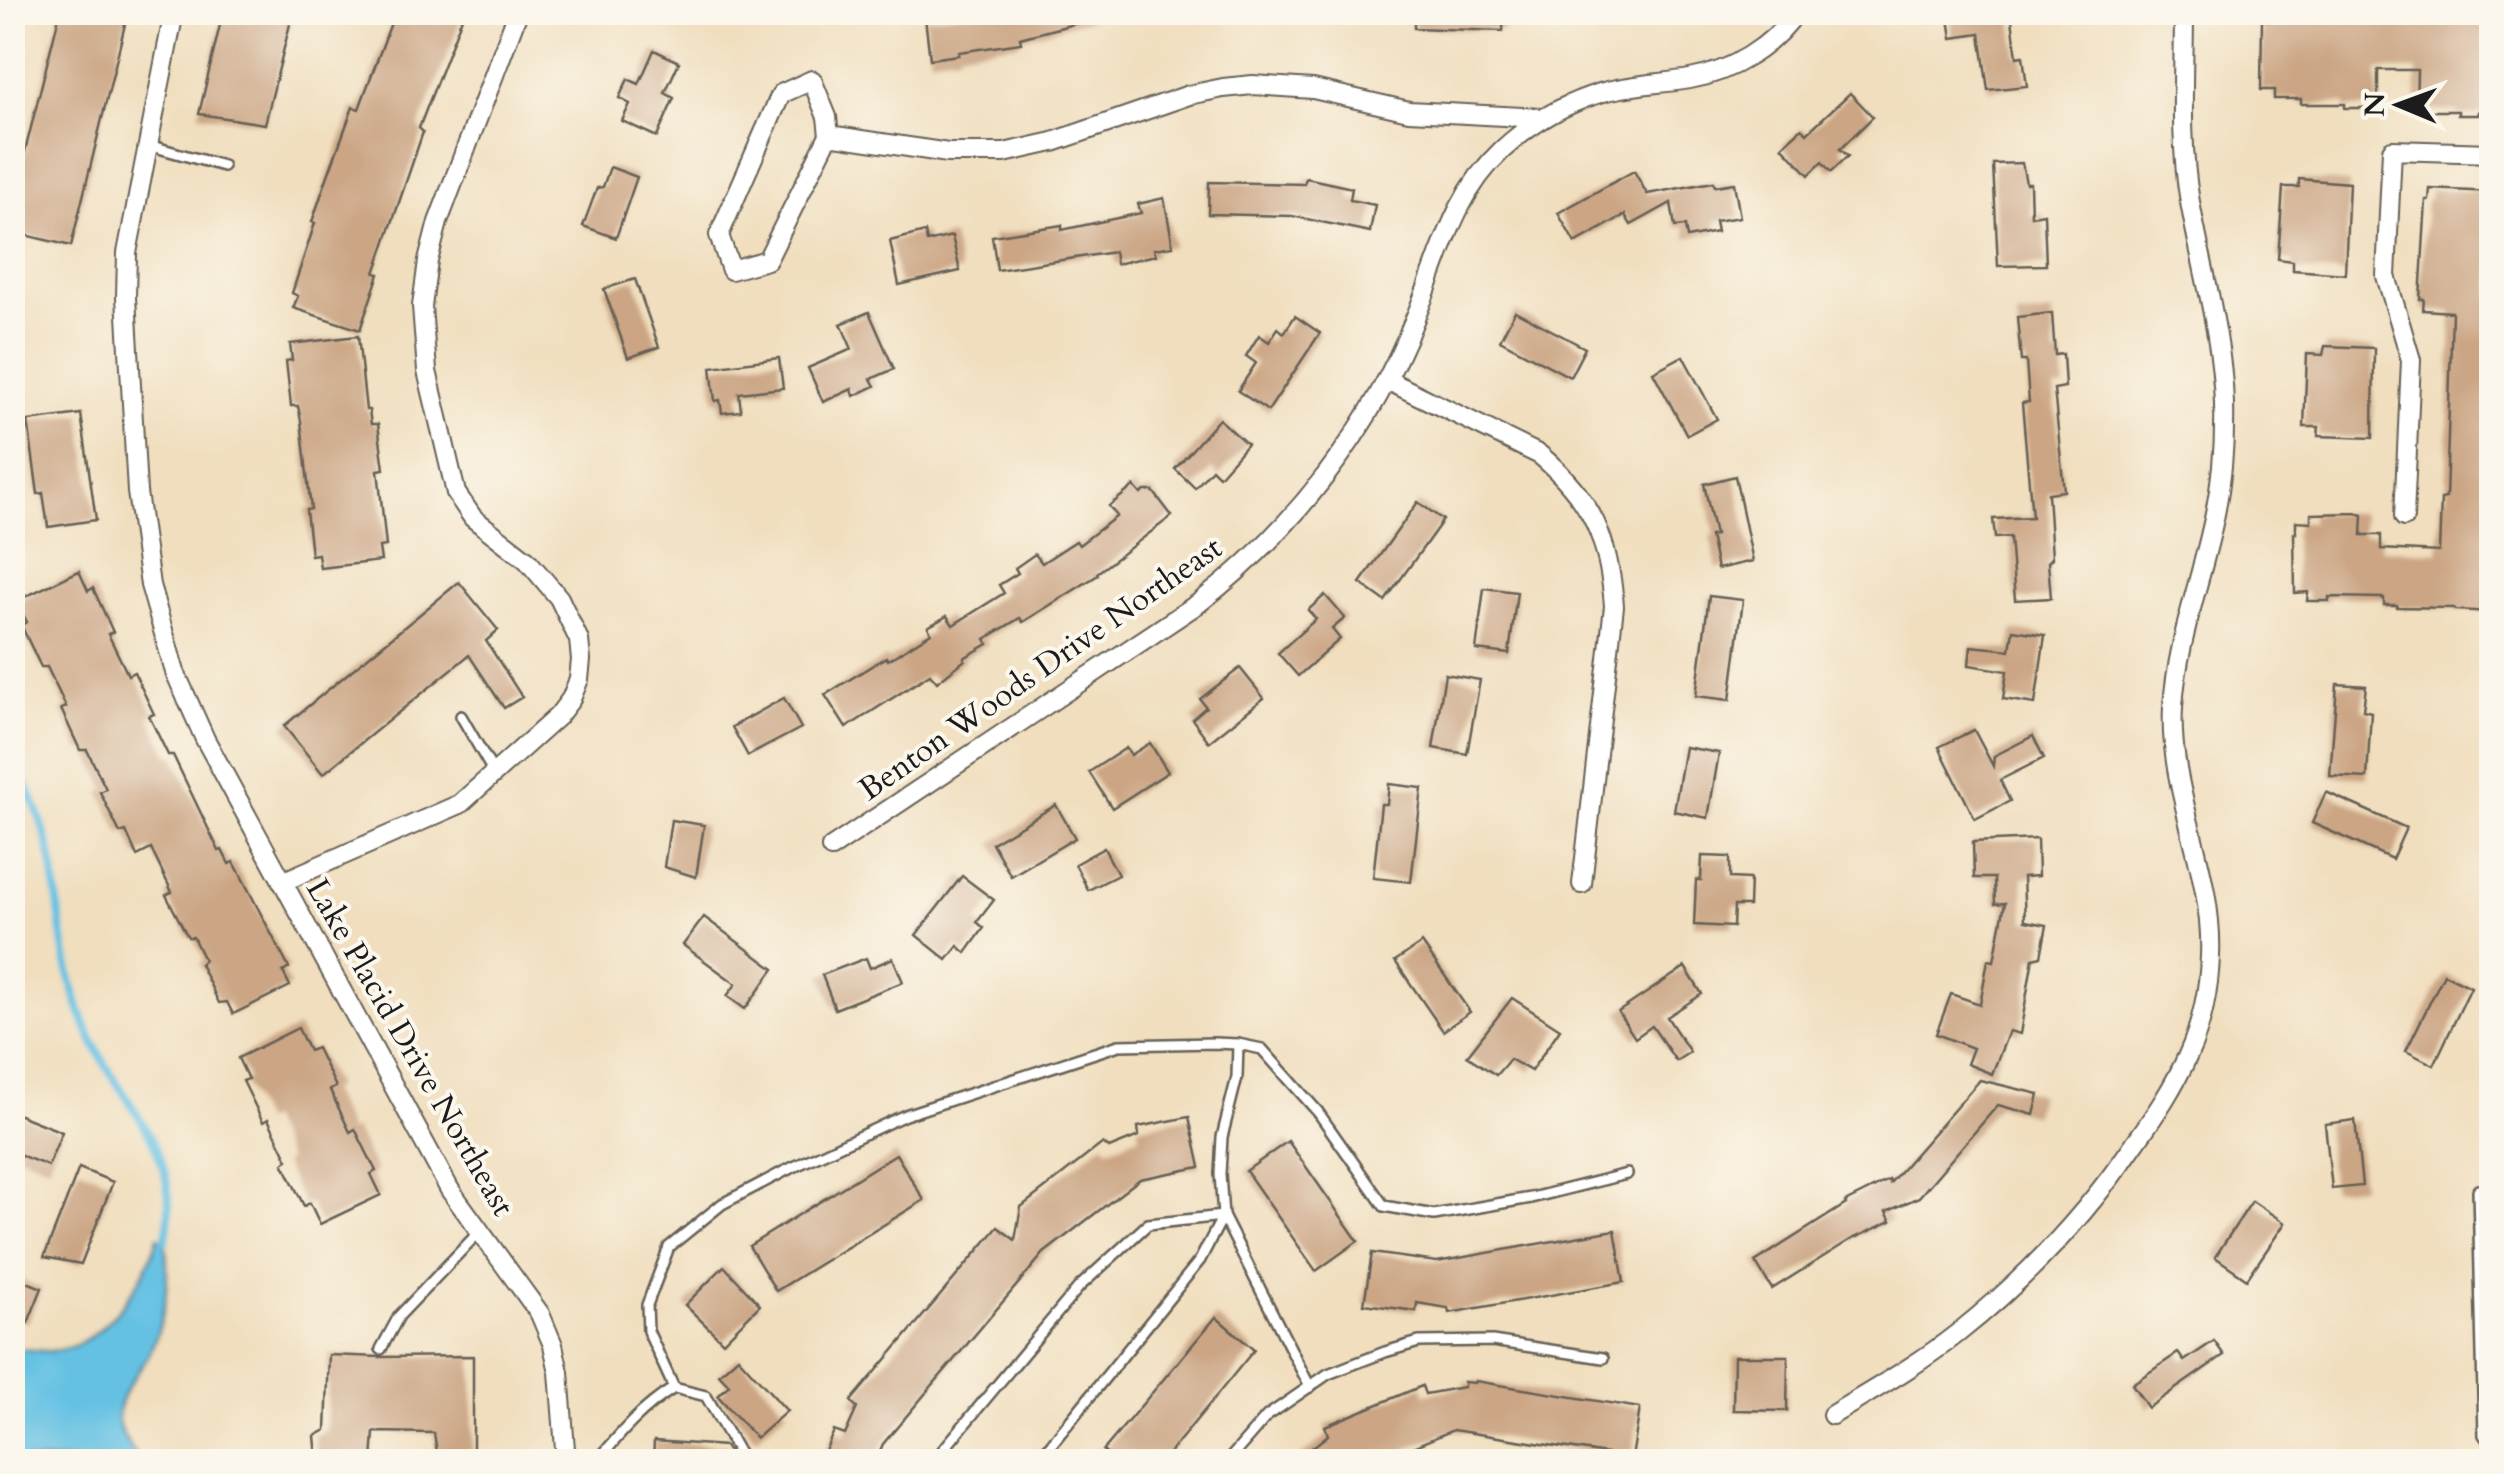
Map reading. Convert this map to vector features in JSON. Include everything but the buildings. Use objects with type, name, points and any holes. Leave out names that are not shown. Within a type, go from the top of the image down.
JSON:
[{"type":"street","name":"Lake Placid Drive Northeast","points":[[174,12],[127,253],[137,492],[150,585],[175,672],[197,722],[282,882],[450,1190],[540,1314],[560,1372],[566,1462]]},
{"type":"street","points":[[282,882],[460,804],[558,716],[579,680],[580,640],[559,598],[526,560],[473,518],[456,494],[427,371],[422,306],[428,260],[438,222],[518,12]]},
{"type":"street","name":"Benton Woods Drive Northeast","points":[[832,848],[1199,603],[1276,535],[1354,438],[1416,317],[1448,229],[1468,190],[1501,150],[1542,118],[1601,92],[1694,78],[1743,61],[1769,43],[1796,12]]},
{"type":"street","points":[[1832,1414],[1895,1378],[1956,1334],[2012,1287],[2063,1236],[2114,1173],[2167,1097],[2190,1052],[2203,1008],[2210,957],[2209,911],[2178,778],[2173,707],[2180,647],[2216,513],[2224,405],[2219,342],[2183,148],[2184,12]]},
{"type":"street","points":[[812,80],[827,117],[828,135],[767,260],[731,270],[719,235],[780,94],[812,80]]},
{"type":"street","points":[[828,135],[948,154],[1004,153],[1053,142],[1189,95],[1253,85],[1314,88],[1409,111],[1542,118]]},
{"type":"street","points":[[2404,516],[2410,360],[2386,276],[2392,150],[2492,153]]},
{"type":"street","points":[[1387,380],[1540,455],[1577,491],[1602,534],[1614,606],[1582,884]]},
{"type":"lane","points":[[148,145],[224,166]]},
{"type":"lane","points":[[461,716],[494,773]]},
{"type":"lane","points":[[1238,1044],[1237,1077],[1222,1137],[1222,1216],[1310,1387]]},
{"type":"lane","points":[[674,1388],[648,1331],[646,1306],[669,1247],[722,1204],[905,1115],[1119,1045],[1238,1044],[1262,1049],[1318,1112],[1384,1206],[1434,1215],[1531,1198],[1628,1174]]},
{"type":"lane","points":[[2478,1190],[2484,1434],[2492,1445]]},
{"type":"lane","points":[[933,1462],[1079,1287],[1148,1224],[1222,1216]]},
{"type":"lane","points":[[1037,1462],[1200,1260],[1222,1216]]},
{"type":"lane","points":[[380,1349],[398,1316],[480,1231]]},
{"type":"lane","points":[[1226,1462],[1267,1416],[1328,1374],[1419,1342],[1492,1341],[1603,1358]]},
{"type":"lane","points":[[597,1462],[629,1423],[674,1388],[706,1396],[744,1462]]},
{"type":"water","points":[[158,1237],[165,1241],[166,1254],[163,1310],[151,1349],[121,1400],[118,1420],[139,1461],[13,1461],[13,1349],[51,1351],[87,1339],[132,1291]]},
{"type":"waterway","points":[[12,758],[46,838],[68,966],[85,1024],[158,1152],[169,1208],[165,1241]]}]
